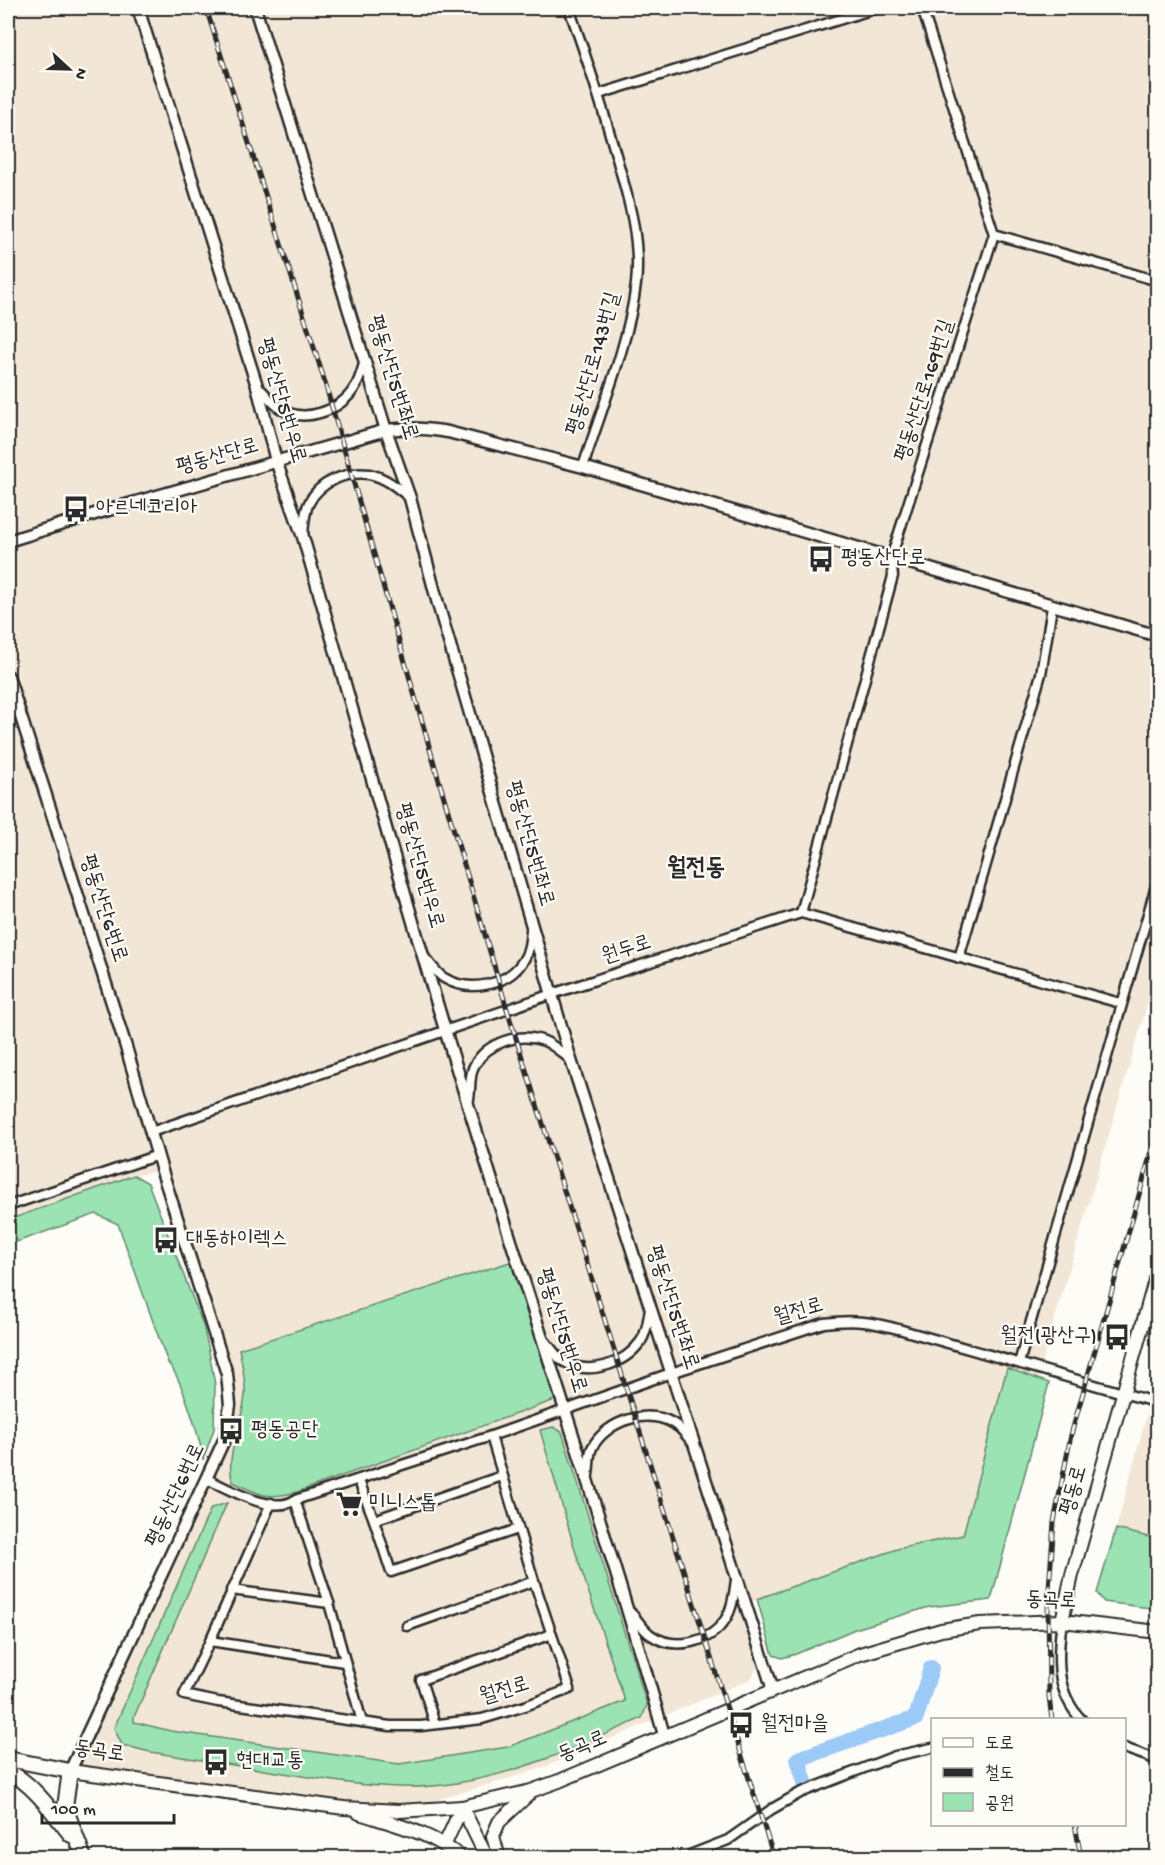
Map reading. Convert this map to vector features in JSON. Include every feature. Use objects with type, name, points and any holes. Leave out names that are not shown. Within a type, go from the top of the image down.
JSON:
[{"type":"main road","name":"평동로","points":[[1062,1622],[1072,1575],[1158,1270]]},
{"type":"main road","name":"동곡로","points":[[8,1760],[70,1771],[344,1808],[399,1810],[462,1807],[531,1791],[559,1781],[860,1654],[941,1630],[980,1624],[1062,1622],[1158,1632]]},
{"type":"main road","points":[[70,1771],[65,1807],[84,1857]]},
{"type":"main road","points":[[8,1772],[14,1774],[37,1795],[76,1841]]},
{"type":"main road","points":[[499,1857],[493,1836],[499,1822],[531,1791]]},
{"type":"main road","points":[[444,1845],[462,1807]]},
{"type":"main road","points":[[462,1807],[487,1857]]},
{"type":"main road","points":[[344,1808],[416,1832],[444,1845],[461,1857]]},
{"type":"street","name":"평동산단5번우로","points":[[138,8],[257,386],[276,461],[303,537],[445,1032],[544,1340],[586,1482],[629,1611],[664,1735]]},
{"type":"street","name":"평동산단5번좌로","points":[[255,8],[386,430],[410,498],[438,604],[571,1060],[772,1690]]},
{"type":"street","name":"평동산단로143번길","points":[[569,8],[599,94],[632,210],[636,250],[636,282],[629,324],[583,467]]},
{"type":"street","points":[[599,94],[877,8]]},
{"type":"street","points":[[922,8],[994,234],[1158,281]]},
{"type":"street","name":"평동산단로169번길","points":[[891,558],[994,234]]},
{"type":"street","points":[[257,386],[281,409],[295,414],[320,413],[338,405],[349,396],[356,386],[365,360]]},
{"type":"street","name":"평동산단로","points":[[8,541],[276,461],[386,430],[406,427],[447,432],[583,467],[1052,607],[1158,636]]},
{"type":"street","points":[[303,537],[308,504],[318,490],[336,477],[370,474],[396,486],[410,498]]},
{"type":"street","points":[[891,558],[893,576],[801,913],[1120,1003]]},
{"type":"street","points":[[958,958],[1041,674],[1052,607]]},
{"type":"street","name":"평동산단6번로","points":[[8,676],[227,1374],[230,1405],[225,1438],[70,1771]]},
{"type":"street","points":[[1018,1363],[1120,1003],[1158,879]]},
{"type":"street","name":"원두로","points":[[151,1132],[552,994],[801,913]]},
{"type":"street","points":[[424,958],[435,967],[441,976],[452,982],[463,985],[486,985],[514,972],[523,961],[529,947],[532,926]]},
{"type":"street","points":[[468,1103],[471,1092],[470,1079],[474,1066],[493,1046],[504,1041],[522,1038],[545,1042],[571,1060]]},
{"type":"street","points":[[8,1206],[158,1155]]},
{"type":"street","points":[[544,1340],[562,1361],[586,1367],[608,1366],[631,1353],[643,1339],[650,1307]]},
{"type":"street","name":"월전로","points":[[207,1479],[262,1503],[289,1504],[295,1500],[491,1437],[671,1373],[824,1323],[851,1319],[902,1330],[1158,1403]]},
{"type":"street","points":[[586,1482],[591,1469],[591,1450],[602,1433],[614,1424],[645,1416],[661,1419],[677,1425],[693,1444]]},
{"type":"street","name":"월전로","points":[[271,1503],[184,1695],[218,1702],[390,1726],[435,1725],[493,1716],[570,1689],[534,1581],[491,1437]]},
{"type":"street","points":[[374,1521],[502,1476]]},
{"type":"street","points":[[358,1481],[391,1572],[518,1528]]},
{"type":"street","points":[[295,1500],[329,1603],[362,1722]]},
{"type":"street","points":[[629,1611],[651,1635],[672,1643],[693,1642],[714,1632],[725,1620],[733,1599],[736,1578]]},
{"type":"street","points":[[407,1626],[534,1581]]},
{"type":"street","points":[[231,1590],[329,1603]]},
{"type":"street","name":"평동로","points":[[1062,1622],[1057,1662],[1061,1684],[1075,1713],[1081,1718]]},
{"type":"street","points":[[435,1725],[421,1680],[552,1634]]},
{"type":"street","points":[[210,1641],[344,1662]]},
{"type":"street","points":[[682,1857],[728,1840],[772,1809],[800,1793],[895,1756],[931,1748]]},
{"type":"street","points":[[1126,1748],[1158,1760]]},
{"type":"shaded area","points":[[8,8],[1157,8],[1157,971],[1037,1379],[1007,1369],[963,1535],[897,1549],[739,1606],[757,1667],[751,1679],[537,1770],[399,1811],[70,1771],[225,1438],[227,1374],[162,1171],[134,1175],[8,1220]]},
{"type":"shaded area","points":[[1157,1376],[1157,1539],[1116,1529]]},
{"type":"green space","points":[[134,1175],[148,1183],[203,1325],[215,1385],[214,1429],[203,1460],[190,1409],[179,1381],[168,1363],[118,1224],[96,1214],[8,1245],[8,1220]]},
{"type":"green space","points":[[513,1261],[555,1400],[297,1492],[270,1496],[233,1482],[232,1451],[245,1395],[239,1349]]},
{"type":"green space","points":[[1007,1368],[1049,1383],[991,1600],[929,1607],[855,1629],[796,1654],[782,1658],[773,1655],[757,1599],[897,1549],[963,1535]]},
{"type":"green space","points":[[553,1427],[562,1432],[647,1705],[642,1718],[528,1765],[481,1778],[436,1786],[394,1787],[332,1781],[150,1752],[122,1745],[114,1728],[211,1508],[227,1503],[134,1717],[134,1722],[171,1731],[399,1764],[508,1747],[625,1701],[578,1560],[540,1430]]},
{"type":"green space","points":[[1116,1529],[1157,1539],[1157,1609],[1104,1602],[1097,1593]]},
{"type":"waterway","points":[[806,1785],[798,1759],[916,1718],[931,1668]]},
{"type":"railway","points":[[206,8],[323,376],[510,1019],[774,1858]]},
{"type":"railway","points":[[1052,1718],[1049,1697],[1048,1602],[1054,1522],[1071,1435],[1158,1128]]},
{"type":"railway","points":[[1075,1826],[1081,1858]]},
{"type":"place","name":"아르네코리아","points":[[76,509]]},
{"type":"place","name":"평동산단로","points":[[821,559]]},
{"type":"place","name":"대동하이렉스","points":[[166,1240]]},
{"type":"place","name":"월전(광산구)","points":[[1117,1337]]},
{"type":"place","name":"평동공단","points":[[231,1431]]},
{"type":"place","name":"미니스톱","points":[[349,1504]]},
{"type":"place","name":"월전마을","points":[[741,1725]]},
{"type":"place","name":"현대교통","points":[[216,1762]]},
{"type":"district","name":"월전동","points":[[696,869]]}]
